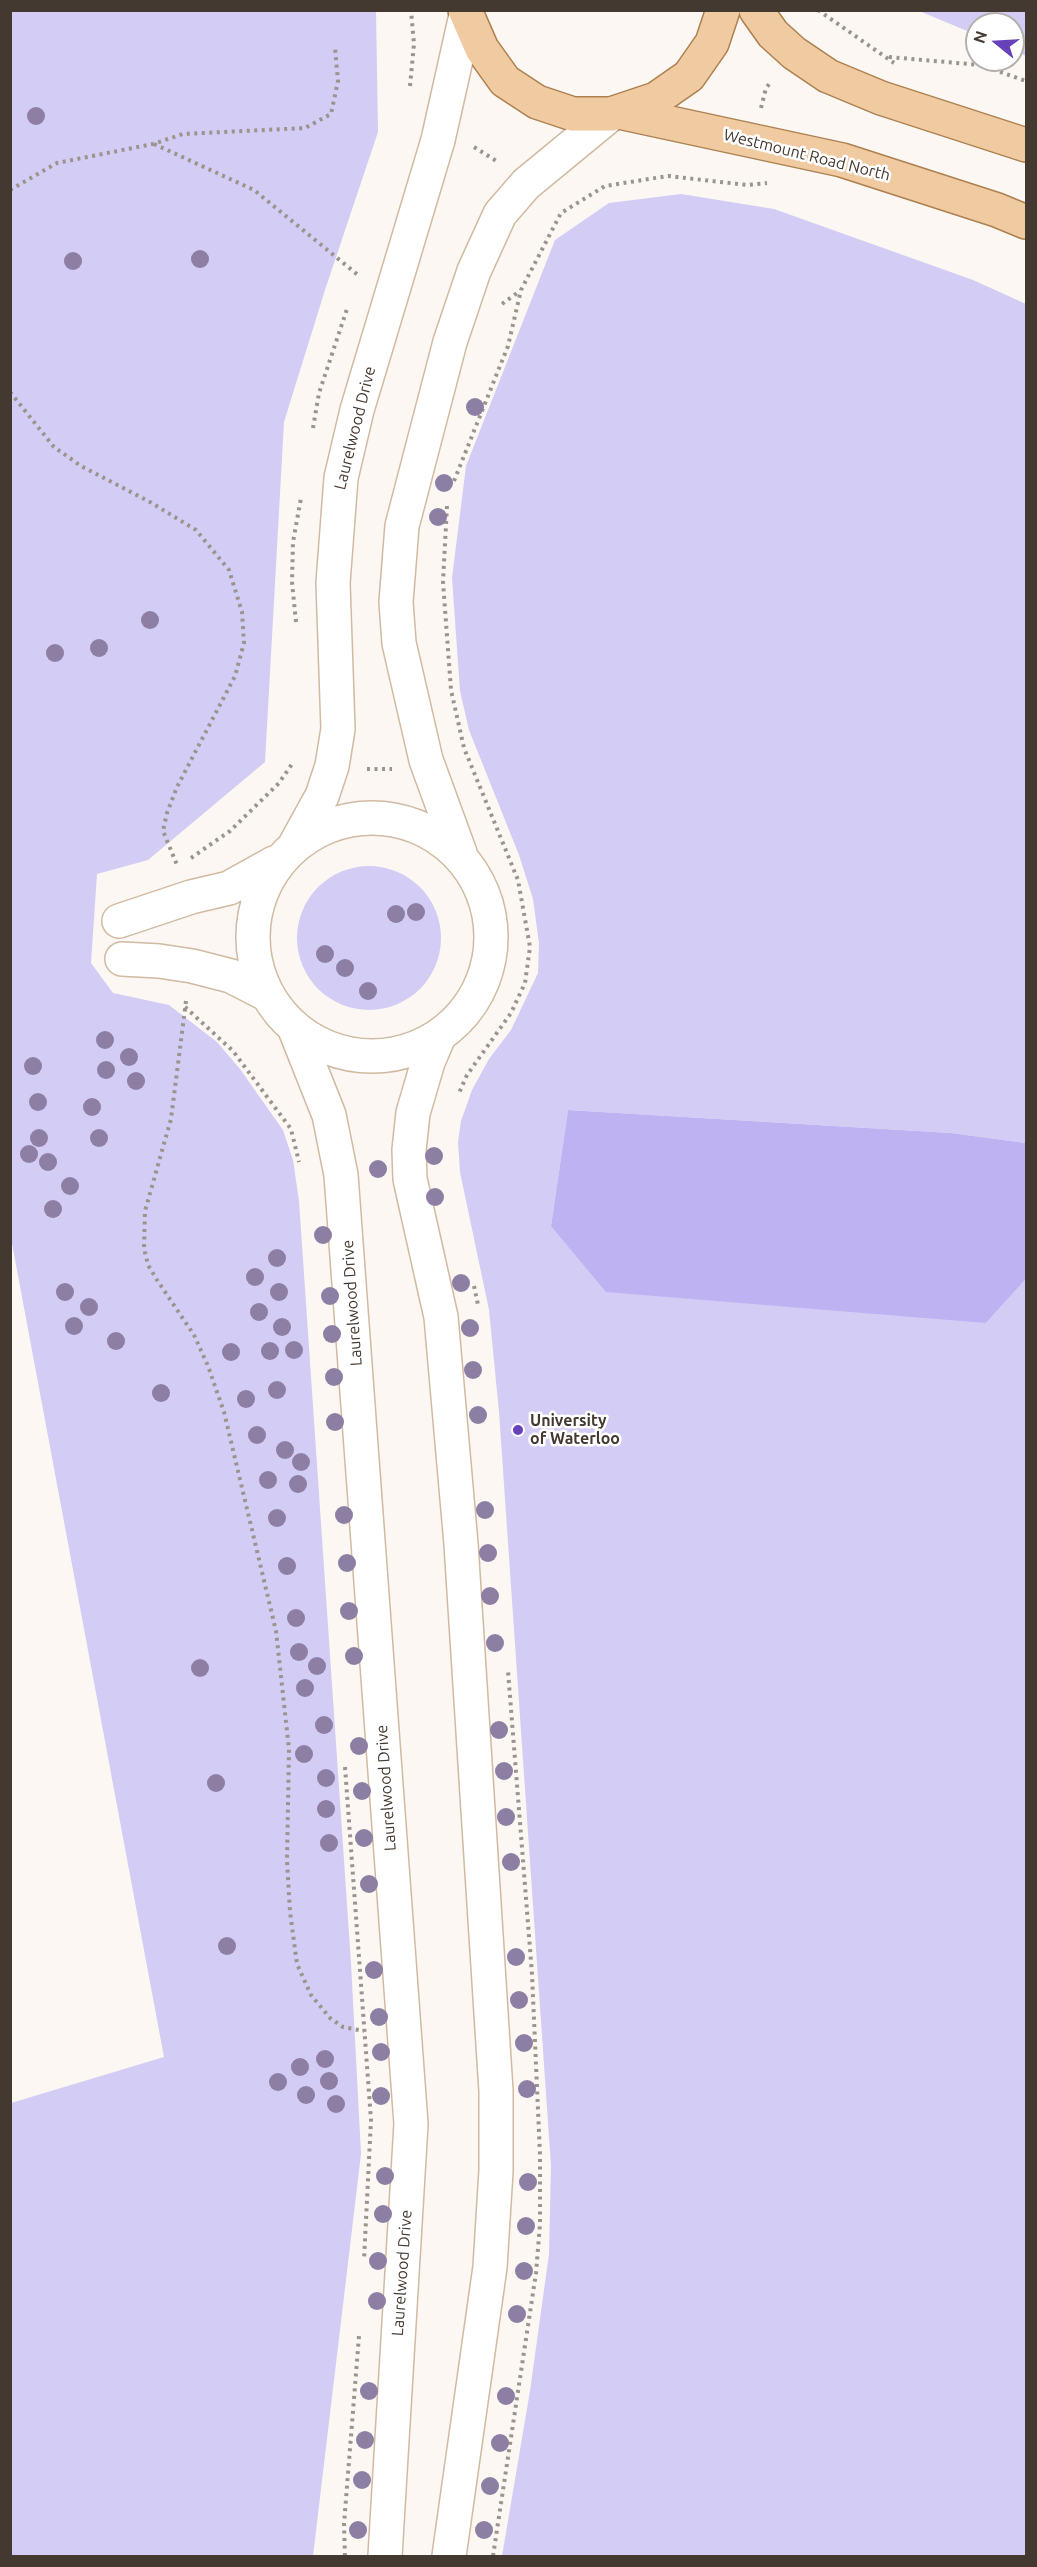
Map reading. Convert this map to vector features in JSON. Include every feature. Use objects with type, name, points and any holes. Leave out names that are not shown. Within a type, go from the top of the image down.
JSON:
[{"type":"main road","points":[[466,13],[482,49],[505,81],[537,102],[573,114],[615,113],[656,99],[689,76],[712,43],[723,10]]},
{"type":"main road","points":[[756,10],[773,34],[794,53],[828,76],[881,98],[1026,145]]},
{"type":"main road","name":"Westmount Road North","points":[[615,113],[842,160],[997,210],[1026,222]]},
{"type":"street","name":"Laurelwood Drive","points":[[268,995],[254,957],[254,915],[284,854],[322,796],[332,766],[338,729],[333,584],[341,478],[357,410],[438,141],[466,13]]},
{"type":"street","points":[[122,959],[159,961],[231,976],[268,995],[294,1027],[327,1048],[365,1056],[404,1052],[439,1036],[467,1009],[485,974],[491,935],[484,897],[472,871],[460,853],[426,760],[399,643],[396,602],[402,526],[450,342],[474,271],[500,214],[526,184],[615,113]]},
{"type":"street","points":[[119,921],[191,897],[229,888],[327,825],[364,817],[402,821],[460,853]]},
{"type":"street","name":"Laurelwood Drive","points":[[294,1027],[329,1115],[341,1175],[411,2124],[385,2556]]},
{"type":"street","points":[[439,1036],[428,1062],[413,1113],[410,1179],[441,1317],[461,1544],[496,2102],[496,2171],[490,2267],[476,2380],[449,2556]]},
{"type":"path","points":[[410,90],[414,44],[411,10]]},
{"type":"path","points":[[818,10],[889,57],[980,65],[1026,81]]},
{"type":"path","points":[[10,190],[57,163],[153,144],[183,134],[305,128],[331,114],[338,81],[335,48]]},
{"type":"path","points":[[759,117],[766,88],[777,74]]},
{"type":"path","points":[[153,144],[254,189],[358,275]]},
{"type":"path","points":[[471,146],[479,148],[506,168]]},
{"type":"path","points":[[452,487],[508,346],[521,290],[561,213],[605,186],[668,176],[747,185]]},
{"type":"path","points":[[10,392],[54,447],[81,466],[150,501],[196,530],[229,570],[242,612],[244,643],[235,676],[177,787],[166,813],[163,831],[178,867]]},
{"type":"path","points":[[447,497],[443,582],[451,690],[464,748],[518,880],[530,947],[525,983],[511,1013],[467,1075],[457,1098]]},
{"type":"path","points":[[357,770],[402,768]]},
{"type":"path","points":[[300,1171],[291,1130],[233,1051],[185,1007],[171,1119],[145,1211],[144,1248],[152,1273],[194,1335],[208,1366],[224,1412],[274,1620],[287,1718],[289,1749],[286,1861],[297,1964],[311,1995],[330,2018],[343,2027],[364,2031]]},
{"type":"path","points":[[474,1285],[478,1307]]},
{"type":"path","points":[[493,2556],[536,2273],[540,2224],[540,2155],[532,1974],[508,1669]]},
{"type":"path","points":[[345,1759],[371,2120],[363,2264]]},
{"type":"path","points":[[345,2556],[344,2524],[359,2336]]},
{"type":"shaded area","points":[[11,10],[376,11],[378,132],[284,422],[265,762],[148,860],[97,874],[91,963],[113,993],[169,1005],[217,1042],[240,1069],[283,1130],[293,1160],[299,1201],[351,1963],[361,2154],[313,2556],[11,2556],[11,2103],[164,2057],[11,1238]]},
{"type":"shaded area","points":[[919,11],[1026,11],[1026,56],[1025,12],[965,12],[965,30]]},
{"type":"shaded area","points":[[681,194],[774,209],[973,280],[1026,304],[1026,1143],[951,1133],[568,1110],[551,1226],[986,1323],[1026,1279],[1026,2556],[502,2556],[530,2391],[549,2254],[551,2166],[499,1412],[489,1310],[460,1172],[458,1142],[461,1121],[472,1090],[489,1059],[511,1030],[538,973],[539,943],[533,899],[519,855],[469,730],[460,691],[452,578],[466,466],[555,240],[609,203]]},
{"type":"shaded area","points":[[369,866],[396,872],[409,878],[420,887],[429,898],[435,911],[441,938],[435,965],[429,978],[420,989],[409,998],[396,1004],[369,1010],[342,1004],[329,998],[318,989],[309,978],[303,965],[297,938],[303,911],[309,898],[318,887],[329,878],[342,872]]},
{"type":"shaded area","points":[[568,1110],[951,1133],[1026,1143],[1026,1279],[986,1323],[606,1292],[551,1226]]},
{"type":"place","name":"University of Waterloo","points":[[518,1430]]}]
